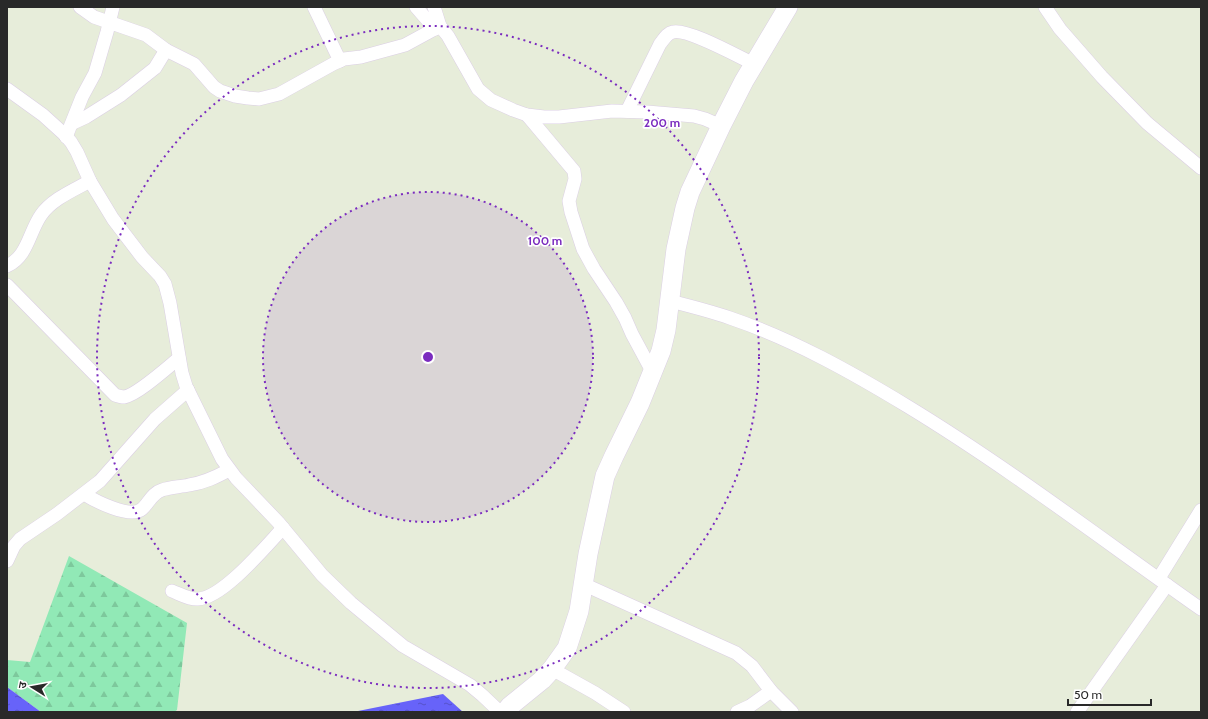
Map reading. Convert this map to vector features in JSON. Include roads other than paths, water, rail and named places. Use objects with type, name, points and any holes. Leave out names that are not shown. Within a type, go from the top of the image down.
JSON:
[{"type":"street","points":[[80,7],[94,17],[110,21],[146,35],[166,50],[194,64],[214,87],[230,94],[259,99],[279,94],[344,59],[361,57],[405,45],[438,28]]},
{"type":"street","points":[[66,137],[73,123],[82,96],[95,72],[113,7]]},
{"type":"street","points":[[314,7],[340,61]]},
{"type":"street","points":[[416,7],[450,40],[478,89],[499,105],[527,115],[559,117],[612,111],[694,116],[721,126]]},
{"type":"street","points":[[434,7],[438,28]]},
{"type":"street","points":[[505,712],[510,706],[542,680],[567,648],[579,612],[588,554],[605,476],[653,374],[661,351],[666,330],[676,249],[685,208],[695,180],[721,126],[754,64],[788,7]]},
{"type":"street","points":[[1045,7],[1065,35],[1102,77],[1147,124],[1201,168]]},
{"type":"street","points":[[627,111],[660,44],[667,35],[674,31],[690,33],[754,64]]},
{"type":"street","points":[[73,123],[86,117],[121,95],[155,68],[166,50]]},
{"type":"street","points":[[7,89],[43,115],[66,137],[77,152],[90,181],[116,223],[142,257],[160,276],[170,302],[182,373],[188,390],[229,470],[283,528],[316,568],[340,593],[382,630],[415,654],[470,685],[500,712]]},
{"type":"street","points":[[527,115],[574,170],[575,179],[569,201],[583,249],[594,270],[625,318],[653,374]]},
{"type":"street","points":[[7,266],[18,258],[23,252],[41,215],[48,206],[90,181]]},
{"type":"street","points":[[7,285],[115,395],[123,397],[129,395],[179,358]]},
{"type":"street","points":[[670,301],[704,309],[776,336],[838,366],[887,394],[952,433],[1201,609]]},
{"type":"street","points":[[7,560],[14,546],[20,539],[84,494],[105,476],[155,418],[188,390]]},
{"type":"street","points":[[84,494],[98,503],[109,507],[136,512],[141,510],[151,498],[162,490],[208,481],[229,470]]},
{"type":"street","points":[[1077,712],[1163,582],[1201,510]]},
{"type":"street","points":[[172,591],[198,600],[212,595],[231,582],[283,528]]},
{"type":"street","points":[[583,584],[736,653],[752,666],[772,691],[792,712]]},
{"type":"street","points":[[552,669],[595,693],[624,712]]},
{"type":"street","points":[[737,712],[750,706],[772,691]]},
{"type":"water","points":[[7,687],[41,712],[7,712]]},
{"type":"water","points":[[443,694],[463,712],[353,712]]}]
